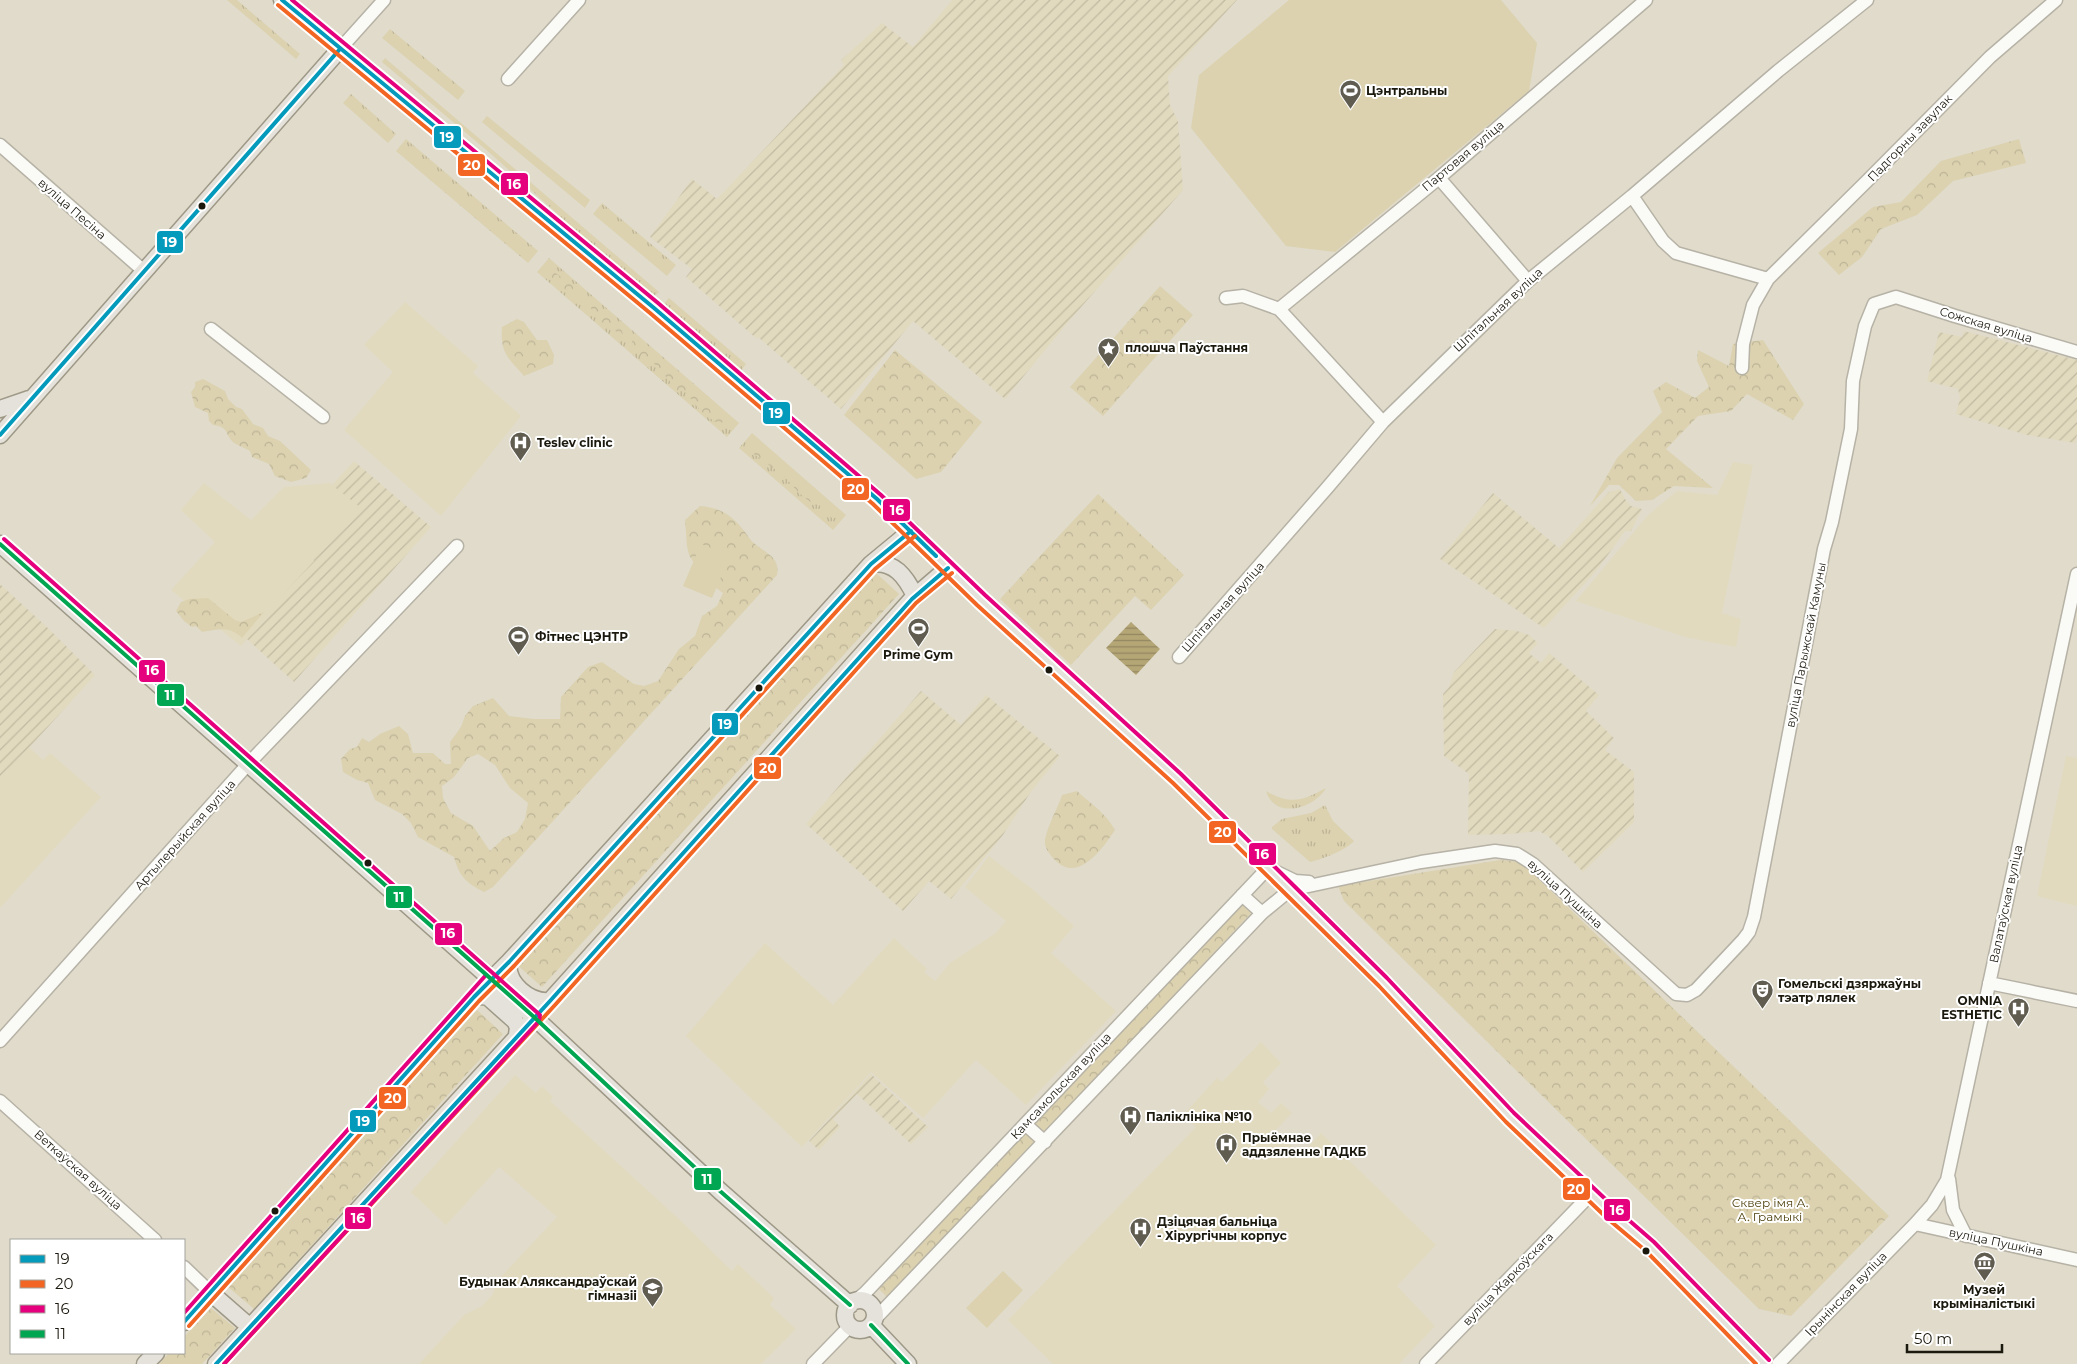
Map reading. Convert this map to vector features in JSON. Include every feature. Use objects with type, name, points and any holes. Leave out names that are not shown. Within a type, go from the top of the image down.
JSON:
[{"type":"main road","points":[[282,0],[654,308],[877,499],[982,600],[1177,778],[1382,982],[1510,1117],[1591,1194],[1650,1246],[1765,1364]]},
{"type":"main road","points":[[0,435],[340,49]]},
{"type":"main road","points":[[0,409],[33,397]]},
{"type":"main road","points":[[185,1321],[474,997],[509,962],[871,564],[911,531]]},
{"type":"main road","points":[[0,544],[534,1017],[720,1191],[852,1304]]},
{"type":"main road","points":[[871,564],[889,564],[908,581],[915,596]]},
{"type":"main road","points":[[216,1364],[550,1001],[915,596],[948,568]]},
{"type":"main road","points":[[509,962],[508,975],[513,982],[532,998],[540,1002],[550,1001]]},
{"type":"main road","points":[[474,997],[488,997],[515,1021],[518,1028],[517,1035]]},
{"type":"main road","points":[[211,1293],[250,1327]]},
{"type":"main road","points":[[858,1301],[868,1303],[874,1311],[872,1323],[867,1328],[858,1330],[850,1326],[846,1313],[852,1304],[858,1301]]},
{"type":"main road","points":[[872,1323],[908,1364]]},
{"type":"main road","points":[[146,1364],[155,1354]]},
{"type":"street","points":[[340,49],[384,0]]},
{"type":"street","points":[[508,79],[579,0]]},
{"type":"street","name":"Партовая вуліца","points":[[1278,309],[1439,178],[1646,0]]},
{"type":"street","name":"Падгорны завулак","points":[[1742,368],[1744,344],[1753,305],[1768,279],[1990,56],[2056,0]]},
{"type":"street","name":"Шпітальная вуліца","points":[[1179,657],[1383,422],[1528,281],[1632,196],[1860,2]]},
{"type":"street","name":"вуліца Песіна","points":[[3,153],[144,272]]},
{"type":"street","points":[[1439,178],[1528,281]]},
{"type":"street","points":[[1632,196],[1662,241],[1676,252],[1768,279]]},
{"type":"street","points":[[1226,298],[1243,296],[1278,309],[1383,422]]},
{"type":"street","name":"Сожская вуліца","points":[[1896,297],[2077,352]]},
{"type":"street","name":"вуліца Парыжскай Камуны","points":[[1696,990],[1743,940],[1754,917],[1824,549],[1832,522],[1851,429],[1853,381],[1865,326],[1874,304],[1896,297]]},
{"type":"street","points":[[211,330],[323,418]]},
{"type":"street","name":"Артылерыйская вуліца","points":[[0,1041],[249,763],[457,546]]},
{"type":"street","name":"Валатаўская вуліца","points":[[1915,1224],[1932,1205],[1943,1188],[1949,1173],[2077,574]]},
{"type":"street","name":"вуліца Пушкіна","points":[[1290,890],[1460,855],[1495,851],[1517,854],[1533,864],[1676,994],[1687,995],[1696,990]]},
{"type":"street","name":"вуліца Пушкіна","points":[[1268,868],[1295,881],[1322,883]]},
{"type":"street","name":"Камсамольская вуліца","points":[[852,1304],[865,1293],[1268,868]]},
{"type":"street","name":"Камсамольская вуліца","points":[[872,1323],[1262,913],[1290,890]]},
{"type":"street","points":[[1242,895],[1262,913]]},
{"type":"street","points":[[1989,983],[2077,1001]]},
{"type":"street","name":"Веткаўская вуліца","points":[[0,1101],[154,1239]]},
{"type":"street","points":[[1025,1124],[1045,1142]]},
{"type":"street","points":[[1949,1173],[1953,1210],[1966,1236]]},
{"type":"street","name":"вуліца Жаркоўскага","points":[[1426,1364],[1591,1194]]},
{"type":"street","name":"вуліца Пушкіна","points":[[1915,1224],[2077,1260]]},
{"type":"street","name":"Ірынінская вуліца","points":[[1778,1364],[1915,1224]]},
{"type":"street","points":[[185,1268],[211,1293]]},
{"type":"street","points":[[813,1364],[850,1326]]},
{"type":"shaded area","points":[[952,0],[1237,0],[1168,76],[1170,105],[1178,121],[1183,190],[1069,321],[1005,399],[913,321],[841,409],[686,277],[692,269],[650,237],[692,179],[717,199],[844,65],[841,60],[882,23],[913,47]]},
{"type":"shaded area","points":[[405,302],[478,366],[473,373],[521,416],[441,516],[344,430],[393,372],[364,345]]},
{"type":"shaded area","points":[[1964,331],[2077,360],[2077,435],[2075,443],[2027,435],[1956,414],[1960,398],[1958,389],[1927,381],[1939,332],[1962,337]]},
{"type":"shaded area","points":[[354,461],[431,527],[294,682],[247,639],[270,615],[267,611],[314,561],[312,558],[360,507],[332,485]]},
{"type":"shaded area","points":[[1733,462],[1753,465],[1722,613],[1741,619],[1736,647],[1685,637],[1576,601],[1648,515],[1677,491],[1717,495]]},
{"type":"shaded area","points":[[204,483],[251,520],[284,487],[330,483],[361,507],[312,558],[315,561],[267,611],[270,614],[241,646],[171,590],[215,542],[181,510]]},
{"type":"shaded area","points":[[1620,489],[1631,506],[1642,509],[1631,531],[1625,531],[1597,570],[1544,628],[1440,559],[1493,493],[1559,548],[1609,492]]},
{"type":"shaded area","points":[[0,584],[95,675],[0,780]]},
{"type":"shaded area","points":[[1131,622],[1160,649],[1136,675],[1106,648]]},
{"type":"shaded area","points":[[1495,629],[1517,631],[1529,635],[1538,643],[1529,653],[1541,663],[1549,653],[1599,695],[1586,711],[1614,738],[1605,750],[1634,772],[1634,822],[1583,872],[1548,836],[1539,831],[1468,835],[1469,774],[1444,756],[1443,694],[1449,687],[1454,672]]},
{"type":"shaded area","points":[[921,691],[961,725],[986,695],[1060,756],[1030,793],[1003,835],[951,899],[929,881],[903,911],[806,824]]},
{"type":"shaded area","points":[[29,747],[43,760],[50,753],[101,797],[0,908],[0,780]]},
{"type":"shaded area","points":[[2066,756],[2077,758],[2077,906],[2037,896]]},
{"type":"shaded area","points":[[989,856],[1032,889],[1074,926],[1051,953],[1116,1011],[1026,1105],[976,1060],[923,1118],[871,1072],[802,1147],[686,1036],[765,943],[833,1005],[894,938],[927,969],[924,972],[935,981],[950,963],[996,933],[1006,921],[965,887]]},
{"type":"shaded area","points":[[1261,1042],[1281,1063],[1263,1082],[1269,1089],[1258,1102],[1271,1113],[1281,1103],[1292,1113],[1275,1131],[1301,1155],[1321,1133],[1436,1245],[1397,1286],[1435,1326],[1399,1364],[1053,1364],[1008,1320],[1196,1127],[1184,1114],[1217,1078],[1222,1082]]},
{"type":"shaded area","points":[[871,1074],[928,1127],[911,1144],[857,1094],[833,1119],[840,1127],[819,1150],[809,1141]]},
{"type":"shaded area","points":[[515,1075],[536,1093],[542,1086],[553,1097],[550,1101],[681,1221],[732,1271],[738,1264],[774,1298],[770,1305],[796,1329],[761,1364],[419,1364],[464,1315],[482,1306],[493,1294],[496,1282],[557,1217],[499,1167],[446,1225],[411,1192]]},
{"type":"green space","points":[[227,0],[237,0],[300,54],[296,59]]},
{"type":"green space","name":"Цэнтральны","points":[[1289,0],[1501,0],[1537,43],[1529,91],[1335,252],[1286,246],[1191,128],[1199,75]]},
{"type":"green space","points":[[390,29],[465,91],[458,100],[382,38]]},
{"type":"green space","points":[[385,58],[659,292],[652,299],[491,154],[382,62]]},
{"type":"green space","points":[[351,94],[396,134],[388,143],[343,103]]},
{"type":"green space","points":[[487,116],[590,200],[585,208],[482,122]]},
{"type":"green space","points":[[406,139],[538,251],[528,263],[396,151]]},
{"type":"green space","points":[[2019,139],[2026,163],[1953,181],[1917,215],[1881,229],[1862,257],[1839,275],[1818,253],[1873,207],[1901,202],[1941,161]]},
{"type":"green space","points":[[602,203],[676,265],[667,276],[593,214]]},
{"type":"green space","points":[[549,258],[739,423],[727,437],[537,272]]},
{"type":"green space","points":[[548,268],[576,287],[576,295],[568,294],[546,273]]},
{"type":"green space","points":[[1160,286],[1193,315],[1103,416],[1070,387]]},
{"type":"green space","points":[[669,298],[746,364],[740,372],[662,306]]},
{"type":"green space","points":[[588,303],[611,315],[619,323],[623,336],[597,319]]},
{"type":"green space","points":[[517,319],[524,322],[537,340],[547,340],[554,355],[553,364],[524,376],[509,359],[502,343],[502,327]]},
{"type":"green space","points":[[637,338],[656,361],[668,367],[693,388],[720,413],[724,421],[720,424],[709,418],[696,406],[685,391],[678,391],[656,365],[643,358],[633,348],[632,341]]},
{"type":"green space","points":[[1763,340],[1804,404],[1793,420],[1747,394],[1731,411],[1698,416],[1666,449],[1713,488],[1674,486],[1652,500],[1636,501],[1619,485],[1609,485],[1590,506],[1617,458],[1662,412],[1653,391],[1666,382],[1695,398],[1709,387],[1697,361],[1698,350],[1729,366],[1733,344]]},
{"type":"green space","points":[[895,350],[982,422],[941,472],[916,479],[844,415]]},
{"type":"green space","points":[[203,379],[225,391],[228,399],[236,407],[242,409],[253,424],[263,428],[268,436],[280,441],[311,470],[306,478],[291,482],[275,476],[269,464],[252,457],[250,451],[231,440],[222,427],[213,425],[209,421],[208,413],[195,407],[191,392],[195,387],[195,382]]},
{"type":"green space","points":[[752,433],[846,515],[833,530],[739,448]]},
{"type":"green space","points":[[754,439],[764,455],[772,455],[794,478],[809,487],[836,511],[836,517],[833,519],[819,505],[813,504],[799,493],[783,475],[751,452],[748,443]]},
{"type":"green space","points":[[1098,494],[1184,575],[1151,610],[1135,596],[1071,665],[1000,599]]},
{"type":"green space","points":[[700,506],[726,513],[754,543],[772,556],[777,564],[777,575],[493,887],[484,892],[468,882],[458,869],[454,857],[418,837],[411,823],[402,814],[375,800],[368,783],[357,780],[343,772],[341,759],[350,749],[357,747],[362,738],[369,742],[380,734],[399,726],[408,734],[413,753],[433,753],[445,764],[451,764],[450,742],[461,727],[465,716],[473,706],[493,698],[509,716],[534,719],[560,719],[561,697],[588,667],[602,662],[634,684],[644,686],[658,681],[679,649],[695,636],[702,616],[717,606],[723,593],[704,579],[689,555],[685,520]],"holes":[[[478,754],[495,765],[510,788],[528,803],[525,819],[517,832],[504,838],[490,851],[473,826],[451,813],[443,798],[442,786],[454,777],[468,758]]]},
{"type":"green space","points":[[701,544],[730,556],[712,598],[683,586]]},
{"type":"green space","points":[[875,572],[899,594],[542,987],[515,963]]},
{"type":"green space","points":[[208,598],[235,620],[241,622],[264,612],[242,638],[227,630],[202,632],[196,626],[192,627],[184,621],[176,611],[181,602],[189,599]]},
{"type":"green space","points":[[1326,788],[1313,801],[1295,808],[1277,806],[1266,791],[1283,798],[1296,800]]},
{"type":"green space","points":[[1077,791],[1103,813],[1115,830],[1097,854],[1081,866],[1072,868],[1064,866],[1053,858],[1046,848],[1045,839],[1062,795]]},
{"type":"green space","points":[[1325,805],[1333,821],[1354,841],[1334,854],[1310,862],[1272,827],[1282,819],[1311,813]]},
{"type":"green space","name":"Сквер імя А. А. Грамыкі","points":[[1500,860],[1521,862],[1889,1216],[1791,1316],[1759,1309],[1344,901],[1338,886]]},
{"type":"green space","points":[[1244,902],[1253,911],[888,1298],[879,1289]]},
{"type":"green space","points":[[477,1010],[503,1034],[254,1309],[227,1286]]},
{"type":"green space","points":[[1003,1271],[1023,1290],[987,1328],[966,1308]]},
{"type":"green space","points":[[211,1308],[235,1328],[202,1364],[159,1364],[168,1354],[185,1354],[185,1336]]},
{"type":"transit line","name":"19","points":[[282,0],[654,308],[877,499],[936,556]]},
{"type":"transit line","name":"16","points":[[292,0],[658,303],[881,495],[985,595],[1181,774],[1387,978],[1514,1113],[1654,1242],[1769,1360]]},
{"type":"transit line","name":"20","points":[[278,5],[650,313],[873,504],[977,605],[1173,783],[1379,986],[1506,1122],[1608,1219],[1646,1251],[1756,1364]]},
{"type":"transit line","name":"19","points":[[0,435],[340,49]]},
{"type":"transit line","name":"19","points":[[185,1321],[474,997],[509,962],[871,564],[911,531]]},
{"type":"transit line","name":"20","points":[[189,1326],[479,1001],[514,966],[875,569],[915,536]]},
{"type":"transit line","name":"16","points":[[4,539],[540,1015],[539,1021],[224,1364]]},
{"type":"transit line","name":"11","points":[[0,544],[534,1017],[720,1191],[850,1305]]},
{"type":"transit line","name":"19","points":[[216,1364],[550,1001],[912,599],[948,568]]},
{"type":"transit line","name":"20","points":[[224,1364],[555,1005],[916,603],[952,573]]},
{"type":"transit line","name":"16","points":[[185,1312],[486,975]]},
{"type":"transit line","name":"11","points":[[871,1325],[908,1364]]},
{"type":"place","name":"Цэнтральны","points":[[1350,110]]},
{"type":"place","name":"плошча Паўстання","points":[[1109,367]]},
{"type":"place","name":"Teslev clinic","points":[[521,462]]},
{"type":"place","name":"Prime Gym","points":[[918,647]]},
{"type":"place","name":"Фітнес ЦЭНТР","points":[[519,656]]},
{"type":"place","name":"Гомельскі дзяржаўны тэатр лялек","points":[[1762,1010]]},
{"type":"place","name":"OMNIA ESTHETIC","points":[[2018,1027]]},
{"type":"place","name":"Паліклініка №10","points":[[1130,1136]]},
{"type":"place","name":"Прыёмнае аддзяленне ГАДКБ","points":[[1226,1164]]},
{"type":"place","name":"Дзіцячая бальніца - Хірургічны корпус","points":[[1141,1248]]},
{"type":"place","name":"Музей крыміналістыкі","points":[[1984,1282]]},
{"type":"place","name":"Будынак Аляксандраўскай гімназіі","points":[[653,1308]]}]
